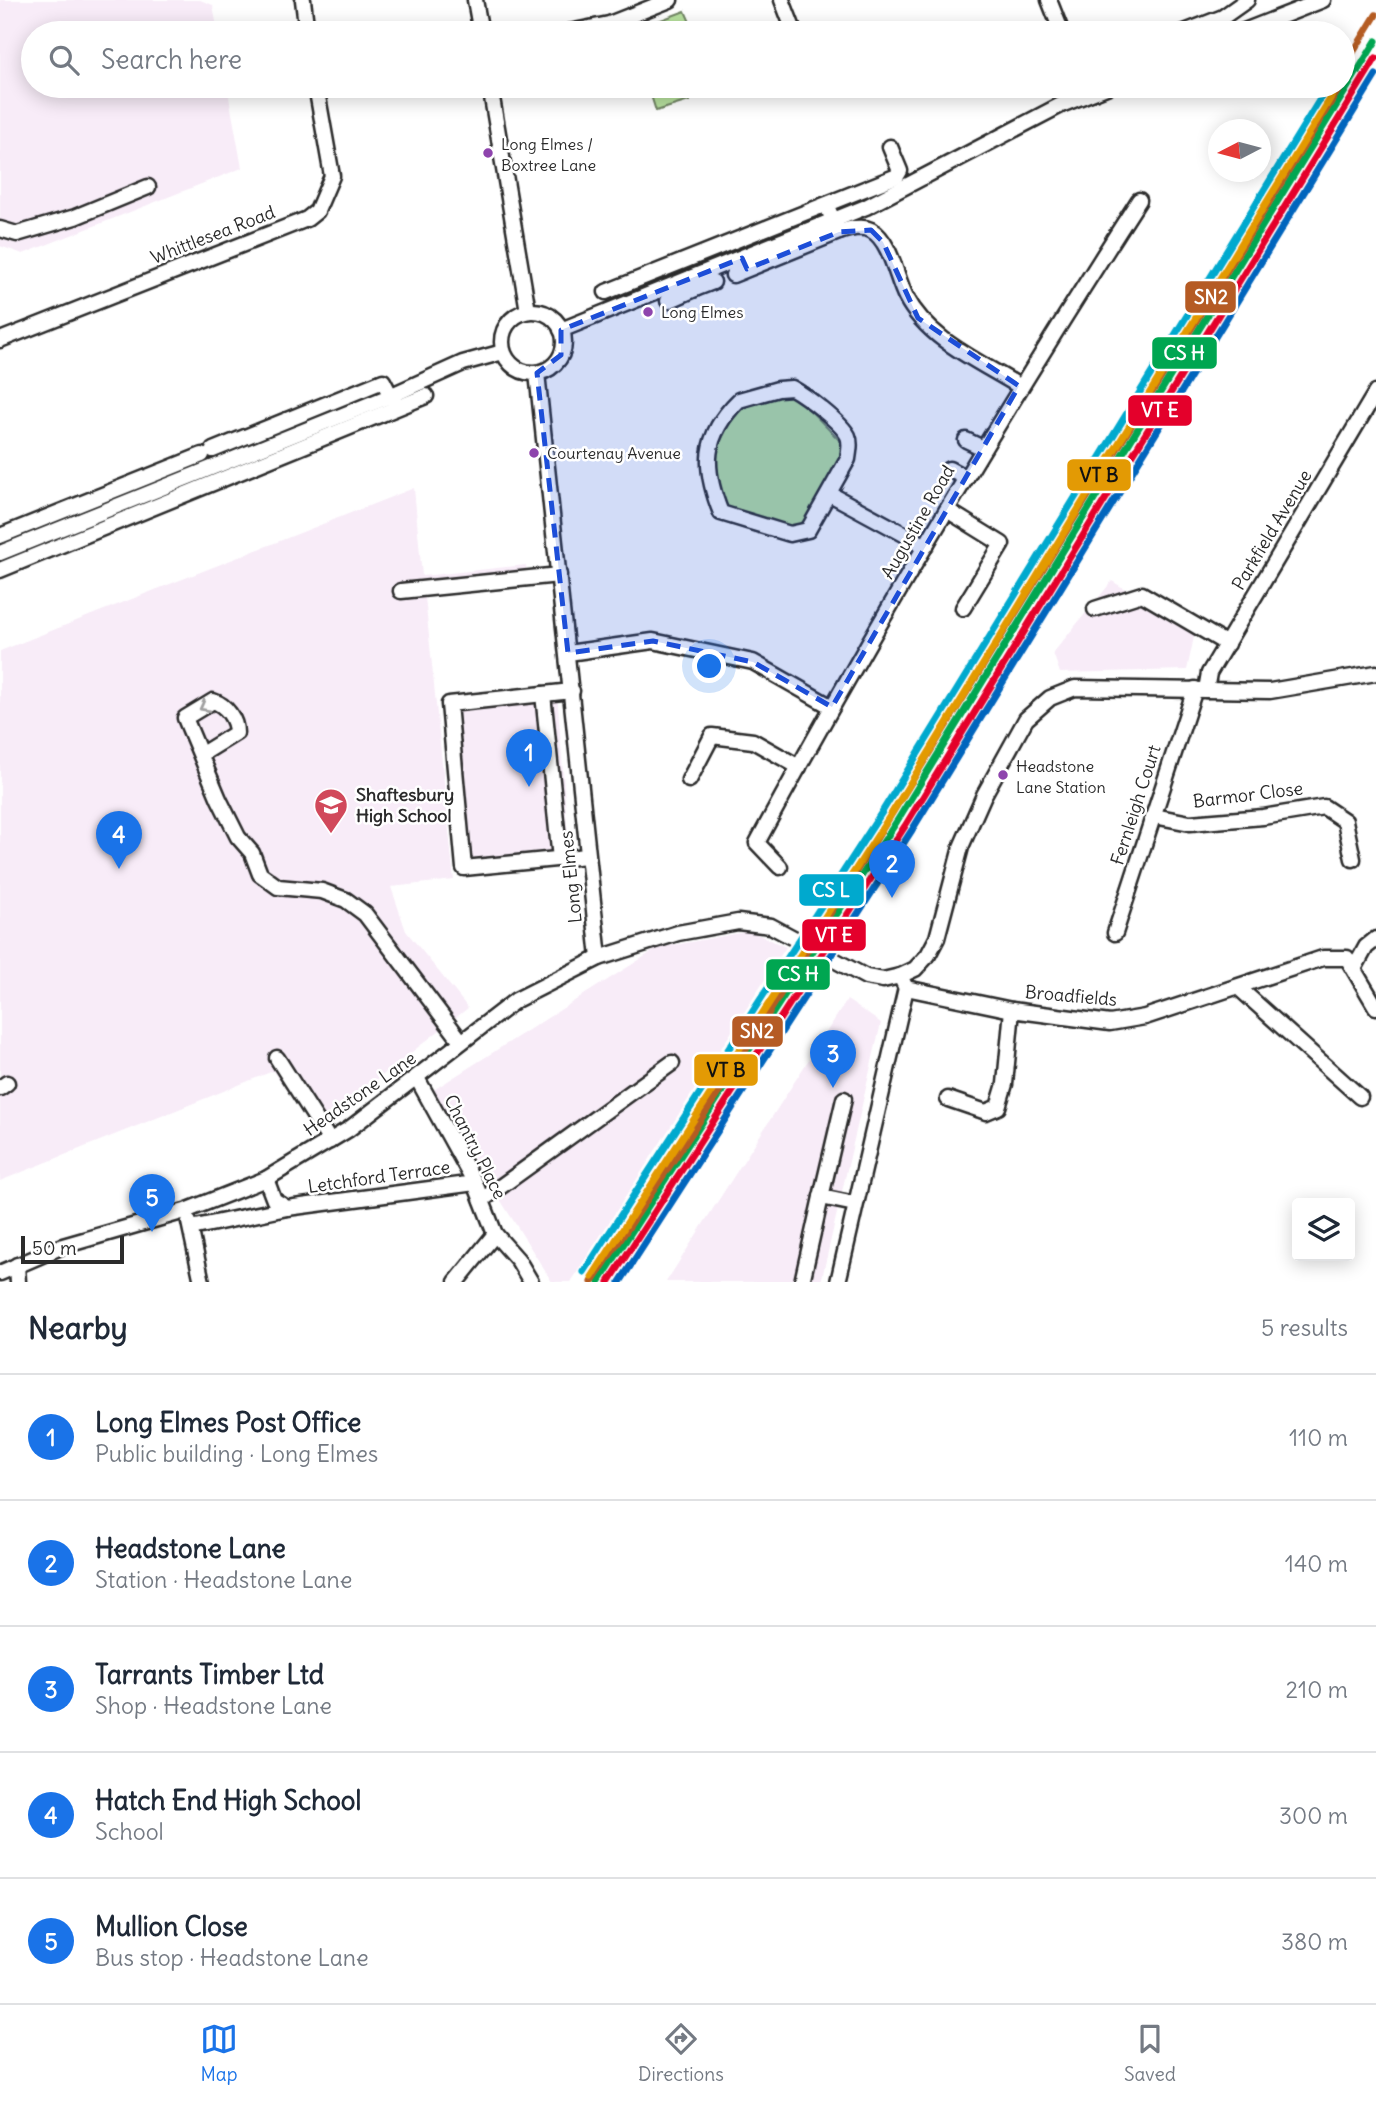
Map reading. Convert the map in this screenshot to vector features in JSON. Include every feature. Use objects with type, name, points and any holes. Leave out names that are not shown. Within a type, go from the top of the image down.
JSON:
[{"type":"street","points":[[303,0],[306,21]]},
{"type":"street","points":[[475,0],[479,21]]},
{"type":"street","points":[[617,21],[670,0]]},
{"type":"street","points":[[782,0],[790,21]]},
{"type":"street","points":[[1049,0],[1057,21]]},
{"type":"street","points":[[1213,21],[1247,0]]},
{"type":"street","points":[[1269,21],[1323,0]]},
{"type":"street","name":"Whittlesea Road","points":[[0,340],[307,219],[317,211],[332,176],[318,98]]},
{"type":"street","points":[[492,98],[528,311]]},
{"type":"street","points":[[561,330],[741,267],[833,220],[909,186],[1079,98]]},
{"type":"street","points":[[606,292],[655,273],[833,220],[900,174],[890,146]]},
{"type":"street","points":[[0,229],[17,234],[75,217],[148,187]]},
{"type":"street","name":"Augustine Road","points":[[780,867],[757,843],[832,707],[1019,386],[1139,200]]},
{"type":"street","points":[[833,220],[871,230],[883,242],[905,296],[918,318],[937,335],[1019,386]]},
{"type":"street","points":[[655,273],[664,295]]},
{"type":"street","points":[[693,284],[713,282]]},
{"type":"street","points":[[528,311],[548,315],[561,330],[564,345],[561,355],[547,370],[537,373],[516,369],[503,352],[501,342],[508,323],[528,311]]},
{"type":"street","points":[[0,536],[187,469],[240,456],[394,402],[463,363],[503,352]]},
{"type":"street","name":"Long Elmes","points":[[537,373],[599,958]]},
{"type":"street","points":[[210,463],[233,442],[383,381],[394,402]]},
{"type":"street","points":[[792,388],[805,396],[848,435],[848,458],[830,494],[808,530],[799,534],[790,534],[721,513],[707,454],[738,400],[792,388]]},
{"type":"street","name":"Parkfield Avenue","points":[[1200,690],[1376,392]]},
{"type":"street","points":[[0,570],[210,463],[394,402],[426,396]]},
{"type":"street","points":[[966,440],[983,448]]},
{"type":"street","points":[[233,442],[240,456]]},
{"type":"street","points":[[0,553],[187,469]]},
{"type":"street","points":[[949,469],[966,478]]},
{"type":"street","points":[[830,494],[926,546]]},
{"type":"street","points":[[947,510],[1002,544],[963,608]]},
{"type":"street","points":[[401,591],[559,575]]},
{"type":"street","points":[[1096,608],[1142,594],[1227,644]]},
{"type":"street","points":[[568,653],[653,641],[753,662],[832,707]]},
{"type":"street","points":[[838,1282],[903,982],[928,955],[937,938],[969,827],[1026,719],[1050,698],[1075,688],[1270,691],[1376,673]]},
{"type":"street","name":"Fernleigh Court","points":[[1115,933],[1200,690]]},
{"type":"street","points":[[572,691],[449,704],[464,868],[587,856]]},
{"type":"street","points":[[543,694],[560,859]]},
{"type":"street","points":[[689,780],[712,736],[753,741],[799,767]]},
{"type":"street","points":[[202,754],[219,799],[239,837],[252,853],[260,874],[278,887],[322,891],[346,900],[365,914],[461,1041]]},
{"type":"street","name":"Barmor Close","points":[[1154,816],[1190,823],[1263,817],[1324,807],[1345,821],[1353,859]]},
{"type":"street","name":"Headstone Lane","points":[[0,1273],[63,1246],[185,1211],[266,1179],[330,1140],[417,1078],[516,1000],[599,958],[678,933],[738,922],[771,926],[857,974],[903,982]]},
{"type":"street","points":[[1376,940],[1366,947],[1354,969],[1376,1007]]},
{"type":"street","name":"Broadfields","points":[[903,982],[1012,1010],[1110,1023],[1145,1017],[1323,958],[1347,958],[1354,969]]},
{"type":"street","points":[[1239,988],[1360,1097]]},
{"type":"street","points":[[948,1099],[986,1112],[998,1107],[1005,1084],[1012,1010]]},
{"type":"street","points":[[277,1058],[330,1140]]},
{"type":"street","points":[[482,1200],[672,1063]]},
{"type":"street","name":"Chantry Place","points":[[417,1078],[475,1183],[495,1234]]},
{"type":"street","points":[[802,1282],[844,1099]]},
{"type":"street","name":"Letchford Terrace","points":[[266,1179],[274,1200],[287,1209]]},
{"type":"street","name":"Letchford Terrace","points":[[191,1228],[287,1209],[475,1183]]},
{"type":"street","points":[[821,1197],[855,1204]]},
{"type":"street","points":[[185,1211],[202,1282]]},
{"type":"street","points":[[456,1282],[495,1234],[518,1260],[530,1282]]},
{"type":"street","points":[[16,1265],[18,1282]]},
{"type":"highlighted area","points":[[871,230],[883,242],[918,318],[1019,386],[832,707],[753,662],[653,641],[568,653],[537,373],[561,355],[561,330],[742,258],[747,269],[839,232]]},
{"type":"shaded area","points":[[0,0],[200,0],[213,5],[216,21],[21,21],[21,98],[229,98],[242,168],[23,254],[0,246]]},
{"type":"shaded area","points":[[414,488],[422,576],[526,565],[528,587],[425,597],[454,880],[391,887],[406,931],[468,1008],[314,1129],[273,1071],[0,1181],[0,651]]},
{"type":"shaded area","points":[[1112,581],[1195,632],[1187,670],[1060,673],[1053,653]]},
{"type":"shaded area","points":[[557,692],[569,853],[455,865],[442,701]]},
{"type":"shaded area","points":[[750,931],[786,947],[571,1282],[552,1282],[432,1091],[658,948]]},
{"type":"shaded area","points":[[847,1000],[881,1023],[821,1282],[666,1282]]},
{"type":"green space","points":[[685,11],[690,21],[658,21]]},
{"type":"green space","points":[[652,98],[688,98],[689,101],[656,111]]},
{"type":"green space","points":[[793,393],[848,449],[801,529],[726,510],[712,458],[737,409]]},
{"type":"transit line","name":"SN2","points":[[1355,49],[1376,15]]},
{"type":"transit line","points":[[1355,75],[1376,41]]},
{"type":"transit line","points":[[1355,92],[1376,58]]},
{"type":"transit line","points":[[620,1282],[912,830],[1376,75]]},
{"type":"transit line","points":[[584,1272],[882,812],[1321,98]]},
{"type":"transit line","points":[[592,1277],[890,816],[1331,98]]},
{"type":"transit line","name":"SN2","points":[[592,1282],[731,1074],[1334,98]]},
{"type":"transit line","points":[[599,1282],[897,821],[1341,98]]},
{"type":"transit line","points":[[609,1282],[905,826],[1351,98]]},
{"type":"place","name":"Long Elmes / Boxtree Lane","points":[[488,153]]},
{"type":"place","name":"Long Elmes","points":[[648,312]]},
{"type":"place","name":"Courtenay Avenue","points":[[534,453]]},
{"type":"place","name":"Headstone Lane Station","points":[[1003,775]]},
{"type":"place","name":"Long Elmes Post Office","points":[[529,787]]},
{"type":"place","name":"Shaftesbury High School","points":[[331,835]]},
{"type":"place","name":"Hatch End High School","points":[[119,869]]},
{"type":"place","name":"Headstone Lane","points":[[892,898]]},
{"type":"place","name":"Tarrants Timber Ltd","points":[[833,1088]]},
{"type":"place","name":"Mullion Close","points":[[152,1232]]}]
